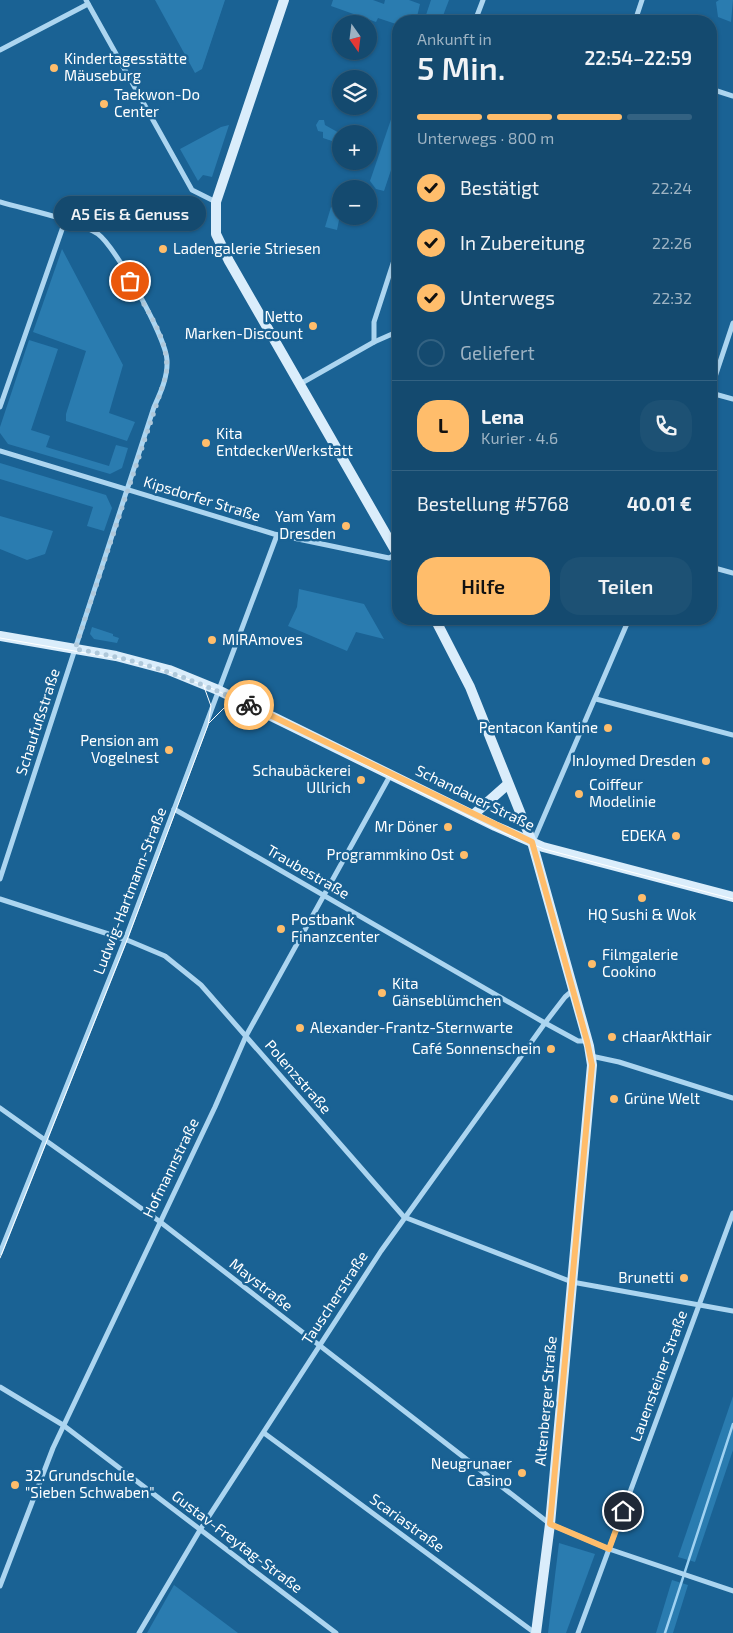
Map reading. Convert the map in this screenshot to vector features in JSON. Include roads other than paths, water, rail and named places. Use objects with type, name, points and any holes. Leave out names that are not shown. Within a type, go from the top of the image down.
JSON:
[{"type":"main road","points":[[284,0],[216,202],[215,222],[221,246],[392,545]]},
{"type":"main road","name":"Altenberger Straße","points":[[438,625],[470,687],[532,842],[590,1056],[590,1079],[550,1524],[536,1633]]},
{"type":"main road","name":"Schandauer Straße","points":[[0,636],[153,665],[218,690],[532,842],[570,855],[733,897]]},
{"type":"main road","points":[[473,815],[508,784]]},
{"type":"street","points":[[477,15],[483,0]]},
{"type":"street","points":[[637,15],[642,0]]},
{"type":"street","points":[[0,50],[87,2],[195,194],[216,202]]},
{"type":"street","points":[[717,90],[733,96]]},
{"type":"street","name":"Schaufußstraße","points":[[0,202],[86,228],[107,242],[166,347],[168,361],[162,388],[0,879]]},
{"type":"street","points":[[0,407],[65,221]]},
{"type":"street","points":[[374,342],[374,322],[392,267]]},
{"type":"street","points":[[717,371],[733,323]]},
{"type":"street","points":[[300,384],[374,342],[392,334]]},
{"type":"street","points":[[717,395],[733,399]]},
{"type":"street","name":"Kipsdorfer Straße","points":[[0,451],[277,534],[389,558],[392,557]]},
{"type":"street","name":"Ludwig-Hartmann-Straße","points":[[0,1253],[125,940],[277,534]]},
{"type":"street","points":[[717,568],[733,572]]},
{"type":"street","points":[[532,842],[596,699],[627,625]]},
{"type":"street","points":[[596,699],[733,735]]},
{"type":"street","name":"Hofmannstraße","points":[[0,1586],[63,1425],[215,1107],[246,1036],[391,774]]},
{"type":"street","name":"Traubestraße","points":[[174,809],[544,1023],[578,1041],[587,1041]]},
{"type":"street","name":"Polenzstraße","points":[[0,899],[125,940],[165,956],[184,969],[246,1036],[404,1217],[572,1282],[733,1311]]},
{"type":"street","name":"Tauscherstraße","points":[[139,1633],[200,1530],[404,1217],[544,1023],[564,997],[572,991]]},
{"type":"street","points":[[590,1056],[619,1062],[733,1098]]},
{"type":"street","name":"Maystraße","points":[[0,1108],[159,1221],[550,1524],[609,1549],[733,1591]]},
{"type":"street","name":"Lauensteiner Straße","points":[[578,1633],[733,1213]]},
{"type":"street","name":"Gustav-Freytag-Straße","points":[[0,1387],[63,1425],[336,1633]]},
{"type":"street","name":"Scariastraße","points":[[264,1432],[536,1633]]},
{"type":"waterway","points":[[665,1633],[733,1424]]},
{"type":"tram line","points":[[0,638],[120,659],[169,672],[218,691],[494,829],[544,849],[733,899]]},
{"type":"tram line","points":[[0,1258],[127,940],[208,725],[211,706],[203,684]]},
{"type":"tram line","points":[[209,723],[224,708],[242,705]]},
{"type":"place","name":"Kindertagesstätte Mäuseburg","points":[[54,68]]},
{"type":"place","name":"Taekwon-Do Center","points":[[104,104]]},
{"type":"place","name":"Ladengalerie Striesen","points":[[163,249]]},
{"type":"place","name":"A5 Eis & Genuss","points":[[130,281]]},
{"type":"place","name":"Netto Marken-Discount","points":[[313,326]]},
{"type":"place","name":"Kita EntdeckerWerkstatt","points":[[206,443]]},
{"type":"place","name":"Yam Yam Dresden","points":[[346,526]]},
{"type":"place","name":"MIRAmoves","points":[[212,640]]},
{"type":"place","name":"Pentacon Kantine","points":[[608,728]]},
{"type":"place","name":"Pension am Vogelnest","points":[[169,750]]},
{"type":"place","name":"InJoymed Dresden","points":[[706,761]]},
{"type":"place","name":"Schaubäckerei Ullrich","points":[[361,780]]},
{"type":"place","name":"Coiffeur Modelinie","points":[[579,794]]},
{"type":"place","name":"Mr Döner","points":[[448,827]]},
{"type":"place","name":"EDEKA","points":[[676,836]]},
{"type":"place","name":"Programmkino Ost","points":[[464,855]]},
{"type":"place","name":"HQ Sushi & Wok","points":[[642,898]]},
{"type":"place","name":"Postbank Finanzcenter","points":[[281,929]]},
{"type":"place","name":"Filmgalerie Cookino","points":[[592,964]]},
{"type":"place","name":"Kita Gänseblümchen","points":[[382,993]]},
{"type":"place","name":"Alexander-Frantz-Sternwarte","points":[[300,1028]]},
{"type":"place","name":"cHaarAktHair","points":[[612,1037]]},
{"type":"place","name":"Café Sonnenschein","points":[[551,1049]]},
{"type":"place","name":"Grüne Welt","points":[[614,1099]]},
{"type":"place","name":"Brunetti","points":[[684,1278]]},
{"type":"place","name":"Neugrunaer Casino","points":[[522,1473]]},
{"type":"place","name":"32. Grundschule \"Sieben Schwaben\"","points":[[15,1485]]}]
